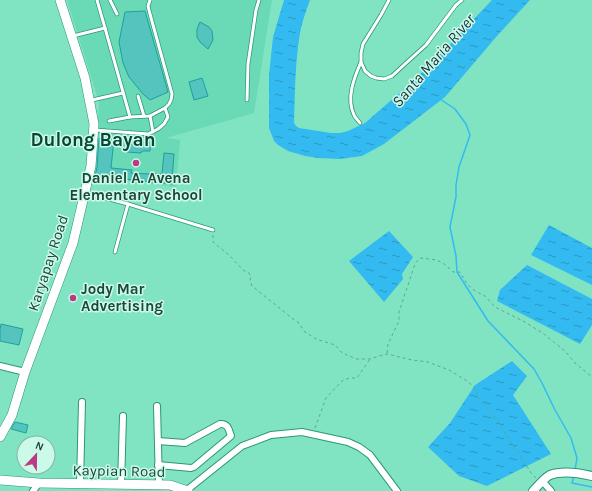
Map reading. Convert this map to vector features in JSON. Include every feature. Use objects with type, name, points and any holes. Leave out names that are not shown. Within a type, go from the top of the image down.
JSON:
[{"type":"main road","name":"Karyapay Road","points":[[0,437],[12,415],[25,372],[73,243],[91,166],[94,124],[85,78],[60,0]]},
{"type":"main road","name":"Kaypian Road","points":[[0,480],[39,483],[170,485],[188,491]]},
{"type":"street","points":[[0,366],[25,372]]},
{"type":"street","points":[[80,484],[82,402]]},
{"type":"street","points":[[157,406],[159,485]]},
{"type":"street","points":[[121,485],[123,416]]},
{"type":"street","points":[[158,441],[185,443],[223,424],[228,426],[232,436],[194,467],[158,465]]},
{"type":"street","points":[[188,491],[242,446],[271,435],[302,432],[348,442],[359,447],[370,455],[397,491]]},
{"type":"street","points":[[533,491],[549,476],[563,472],[592,476]]},
{"type":"street","points":[[542,482],[551,491]]},
{"type":"street","points":[[33,491],[39,483]]},
{"type":"lane","points":[[98,0],[104,28],[130,117]]},
{"type":"lane","points":[[110,0],[117,14]]},
{"type":"lane","points":[[109,121],[130,117],[150,116],[165,108],[171,100],[172,94],[148,6],[150,0]]},
{"type":"lane","points":[[247,100],[248,64],[256,10],[259,0]]},
{"type":"lane","points":[[389,0],[363,44],[360,53],[361,62],[365,71],[370,76],[384,79],[392,76],[426,45],[456,5],[462,0]]},
{"type":"lane","points":[[72,36],[104,28]]},
{"type":"lane","points":[[360,123],[354,115],[351,104],[352,85],[361,62]]},
{"type":"lane","points":[[89,100],[123,93]]},
{"type":"lane","points":[[138,96],[144,116]]},
{"type":"lane","points":[[94,130],[148,134],[164,124],[168,117],[165,108]]},
{"type":"lane","points":[[150,116],[153,132]]},
{"type":"lane","points":[[85,192],[213,230]]},
{"type":"lane","points":[[115,252],[128,204]]},
{"type":"path","points":[[213,230],[213,242],[229,255],[243,270],[249,273],[252,286],[298,322],[305,332],[316,339],[335,345],[341,352],[357,359],[370,359],[387,354],[428,362],[439,366],[467,381],[474,387],[478,397],[493,416],[532,474],[542,482]]},
{"type":"path","points":[[387,354],[388,344],[399,321],[399,312],[415,264],[420,258],[439,260],[446,264],[453,272],[460,272],[467,284],[475,292],[485,296],[495,307],[523,321],[544,334],[565,351],[575,363],[592,377]]},
{"type":"path","points":[[313,434],[326,398],[343,380],[357,378],[370,359]]},
{"type":"shaded area","points":[[67,0],[272,0],[254,113],[166,138],[180,140],[176,187],[92,177],[95,147],[115,149],[116,137],[97,137],[99,102]]},
{"type":"water","points":[[284,0],[310,0],[298,44],[294,123],[299,128],[340,133],[365,123],[411,83],[492,0],[530,0],[445,97],[384,144],[362,156],[340,159],[305,156],[288,151],[274,141],[269,128],[269,75],[273,37]]},
{"type":"water","points":[[549,225],[592,248],[592,285],[531,255]]},
{"type":"water","points":[[389,231],[413,257],[402,274],[403,279],[384,302],[349,261]]},
{"type":"water","points":[[527,265],[592,299],[592,325],[580,344],[497,301],[500,290]]},
{"type":"water","points":[[512,361],[527,376],[513,395],[551,454],[487,486],[459,476],[428,447],[450,423],[475,385]]},
{"type":"building","points":[[145,11],[168,92],[150,100],[129,77],[123,63],[119,42],[125,12]]},
{"type":"building","points":[[200,22],[209,27],[212,31],[213,40],[208,49],[197,37],[197,29]]},
{"type":"building","points":[[202,78],[208,96],[194,100],[189,82]]},
{"type":"building","points":[[99,138],[114,139],[111,168],[132,170],[131,173],[162,174],[164,153],[174,154],[173,184],[95,176]]},
{"type":"building","points":[[143,142],[151,143],[150,151],[142,151],[141,153],[127,152],[127,144],[143,145]]},
{"type":"building","points":[[1,324],[23,329],[19,345],[0,341]]},
{"type":"building","points":[[15,422],[28,425],[26,433],[11,429]]},
{"type":"waterway","points":[[440,99],[455,109],[466,124],[470,135],[459,167],[456,197],[450,227],[456,256],[457,272],[488,321],[534,369],[571,438],[577,458],[575,470]]},
{"type":"waterway","points":[[574,476],[572,483],[592,487]]},
{"type":"place","name":"Daniel A. Avena Elementary School","points":[[136,163]]},
{"type":"place","name":"Jody Mar Advertising","points":[[73,298]]},
{"type":"district","name":"Dulong Bayan","points":[[93,139]]},
{"type":"water label","name":"Santa Maria River","points":[[433,60]]}]
